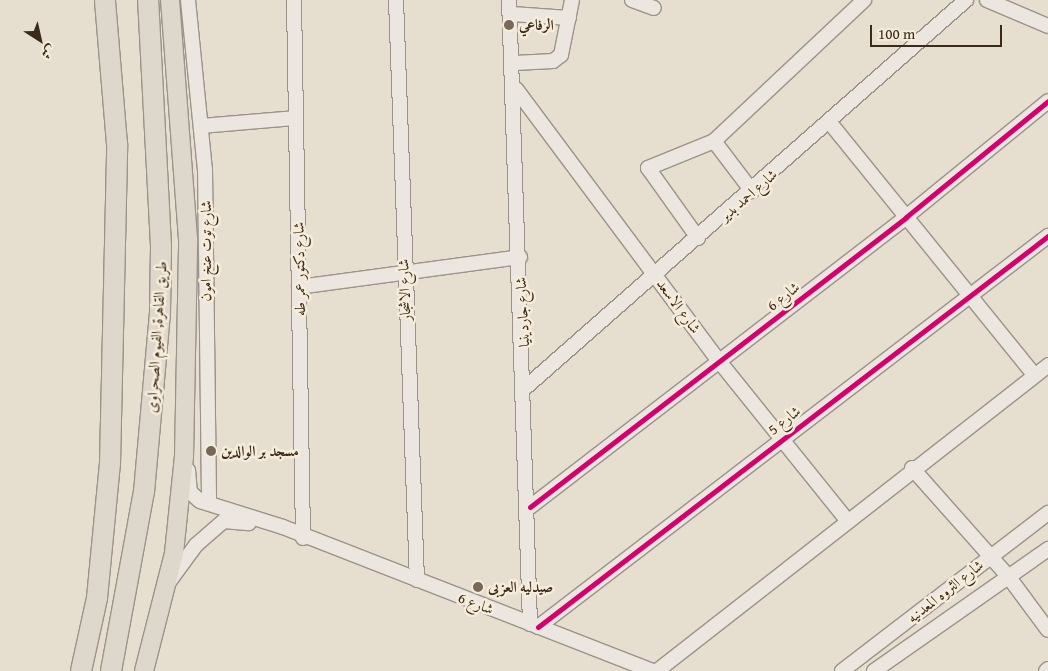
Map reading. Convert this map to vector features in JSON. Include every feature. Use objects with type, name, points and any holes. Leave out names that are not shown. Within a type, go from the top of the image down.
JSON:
[{"type":"highway","points":[[81,671],[97,598],[110,464],[117,144],[106,7],[123,0]]},
{"type":"highway","name":"طريق القاهرة, الفيوم الصحراوى","points":[[111,671],[144,492],[159,329],[161,246],[144,3]]},
{"type":"main road","points":[[144,671],[166,586],[184,457],[188,239],[170,0]]},
{"type":"street","name":"شارع توت عنخ امون","points":[[188,0],[202,126],[209,503]]},
{"type":"street","name":"شارع دكتور عمر طه","points":[[294,0],[301,538]]},
{"type":"street","name":"شارع الاشجار","points":[[396,0],[403,273],[417,580]]},
{"type":"street","name":"شارع جاردينيا","points":[[510,0],[516,89],[520,257],[534,625]]},
{"type":"street","points":[[515,63],[558,58],[572,0]]},
{"type":"street","points":[[632,0],[654,8]]},
{"type":"street","points":[[698,238],[648,170],[714,140],[864,0]]},
{"type":"street","name":"شارع احمد بدير","points":[[526,387],[831,124],[966,0]]},
{"type":"street","points":[[987,0],[1048,26]]},
{"type":"street","points":[[512,14],[569,18]]},
{"type":"street","name":"شارع الاسعد","points":[[516,89],[720,361],[780,439],[846,519]]},
{"type":"street","name":"شارع 6","points":[[530,507],[906,217],[1048,101]]},
{"type":"street","points":[[202,126],[296,118]]},
{"type":"street","points":[[831,124],[1034,375]]},
{"type":"street","points":[[714,140],[752,191]]},
{"type":"street","name":"شارع 5","points":[[534,625],[1048,236]]},
{"type":"street","points":[[299,287],[520,257]]},
{"type":"street","points":[[657,671],[846,519],[1048,365]]},
{"type":"street","name":"شارع 6","points":[[184,457],[192,496],[652,671]]},
{"type":"street","points":[[912,468],[1008,576],[1048,630]]},
{"type":"street","name":"شارع الثروه المعدنيه","points":[[842,671],[1048,513]]},
{"type":"street","name":"شارع 6","points":[[166,586],[196,545],[228,520],[301,538]]},
{"type":"street","name":"شارع الثروه المعدنيه","points":[[874,671],[1048,548]]},
{"type":"cycle path","points":[[530,507],[906,217],[1048,101]]},
{"type":"cycle path","points":[[538,627],[1048,236]]},
{"type":"place","name":"الرفاعي","points":[[509,25]]},
{"type":"place","name":"مسجد بر الوالدين","points":[[211,451]]},
{"type":"place","name":"صيدليه العزبى","points":[[478,587]]}]
